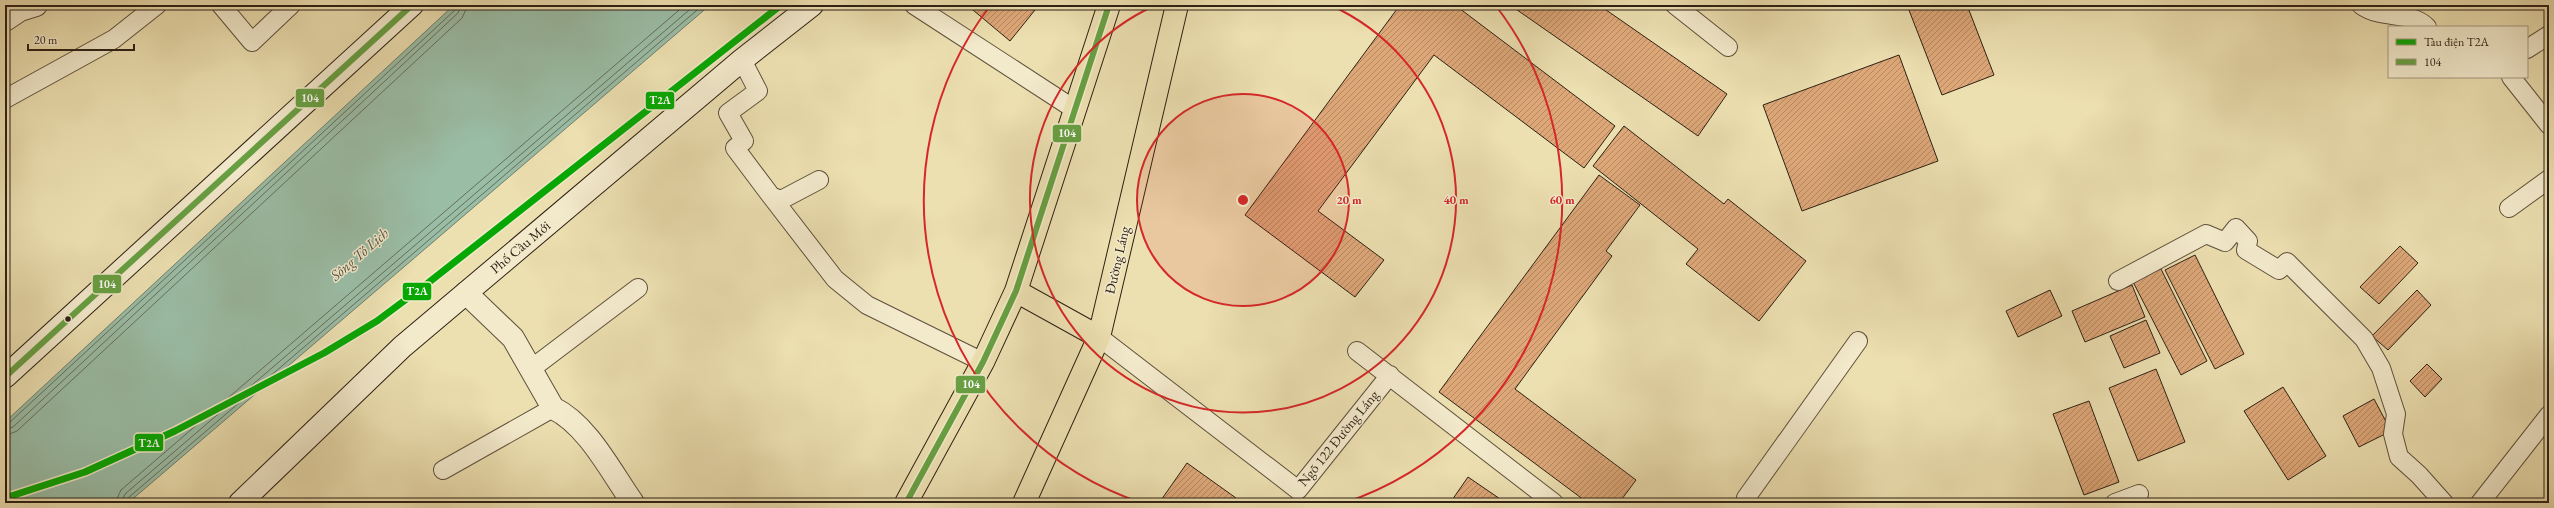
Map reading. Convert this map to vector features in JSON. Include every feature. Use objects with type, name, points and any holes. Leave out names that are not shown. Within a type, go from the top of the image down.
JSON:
[{"type":"main road","points":[[5,376],[412,5]]},
{"type":"main road","name":"Phố Cầu Mới","points":[[240,503],[402,347],[742,60],[812,5]]},
{"type":"main road","points":[[906,503],[982,362],[1016,291],[1109,5]]},
{"type":"main road","name":"Đường Láng","points":[[1024,503],[1099,337],[1177,5]]},
{"type":"main road","points":[[1016,291],[1099,337]]},
{"type":"main road","points":[[466,293],[513,338],[553,408],[564,414],[587,436],[633,503]]},
{"type":"lane","points":[[5,99],[114,39],[157,5]]},
{"type":"lane","points":[[221,5],[252,42],[291,5]]},
{"type":"lane","points":[[914,5],[1074,109]]},
{"type":"lane","points":[[1675,5],[1728,47]]},
{"type":"lane","points":[[2361,5],[2373,13],[2419,19],[2426,26]]},
{"type":"lane","points":[[2528,48],[2549,34]]},
{"type":"lane","points":[[742,60],[758,91],[728,113],[744,141],[735,148],[835,279],[867,305],[982,362]]},
{"type":"lane","points":[[2512,78],[2549,125]]},
{"type":"lane","points":[[771,196],[781,200],[819,180]]},
{"type":"lane","points":[[2509,208],[2549,180]]},
{"type":"lane","points":[[2118,281],[2206,234],[2225,242],[2236,228],[2248,241],[2246,250],[2279,270],[2287,262],[2364,339],[2381,368],[2396,414],[2393,434],[2399,457],[2419,475],[2444,503]]},
{"type":"lane","points":[[531,370],[638,288]]},
{"type":"lane","name":"Ngõ 122 Đường Láng","points":[[1099,337],[1298,490],[1390,375]]},
{"type":"lane","points":[[1749,503],[1746,498],[1858,341]]},
{"type":"lane","points":[[1357,351],[1554,503]]},
{"type":"lane","points":[[443,470],[553,408]]},
{"type":"lane","points":[[2480,503],[2549,415]]},
{"type":"lane","points":[[2115,503],[2139,494]]},
{"type":"water","name":"Sông Tô Lịch","points":[[454,5],[710,5],[128,503],[5,503],[5,422]]},
{"type":"building","points":[[967,5],[1039,5],[1010,41]]},
{"type":"building","points":[[1400,5],[1455,5],[1615,126],[1584,168],[1434,55],[1318,211],[1384,260],[1355,297],[1245,215]]},
{"type":"building","points":[[1510,5],[1599,5],[1727,94],[1698,136]]},
{"type":"building","points":[[1907,5],[1967,5],[1994,75],[1942,95]]},
{"type":"building","points":[[1899,55],[1938,161],[1802,211],[1763,105]]},
{"type":"building","points":[[1624,126],[1724,204],[1728,199],[1806,261],[1759,321],[1686,264],[1698,249],[1593,166]]},
{"type":"building","points":[[1599,175],[1640,205],[1606,251],[1612,256],[1515,389],[1636,480],[1619,503],[1588,503],[1439,392]]},
{"type":"building","points":[[2400,246],[2418,263],[2379,304],[2360,287]]},
{"type":"building","points":[[2195,255],[2244,354],[2215,369],[2165,270]]},
{"type":"building","points":[[2160,267],[2207,361],[2181,375],[2132,280]]},
{"type":"building","points":[[2132,285],[2145,317],[2085,342],[2072,311]]},
{"type":"building","points":[[2050,290],[2062,316],[2018,337],[2006,311]]},
{"type":"building","points":[[2417,290],[2431,305],[2388,350],[2372,336]]},
{"type":"building","points":[[2146,320],[2160,353],[2124,368],[2110,336]]},
{"type":"building","points":[[2427,364],[2442,379],[2425,397],[2410,381]]},
{"type":"building","points":[[2156,369],[2185,442],[2138,461],[2109,388]]},
{"type":"building","points":[[2283,387],[2326,456],[2288,480],[2244,411]]},
{"type":"building","points":[[2374,399],[2391,431],[2359,447],[2343,416]]},
{"type":"building","points":[[2089,401],[2119,482],[2084,495],[2053,414]]},
{"type":"building","points":[[1187,463],[1243,503],[1159,503]]},
{"type":"building","points":[[1468,477],[1506,503],[1450,503]]},
{"type":"building","points":[[2549,495],[2549,503],[2544,503]]},
{"type":"building","points":[[2382,499],[2385,503],[2377,503]]},
{"type":"metro line","name":"T2A","points":[[5,498],[85,472],[175,431],[324,353],[377,321],[428,283],[781,5]]},
{"type":"transit line","name":"104","points":[[5,377],[412,5]]},
{"type":"transit line","name":"104","points":[[906,503],[983,362],[1016,291],[1109,5]]}]
